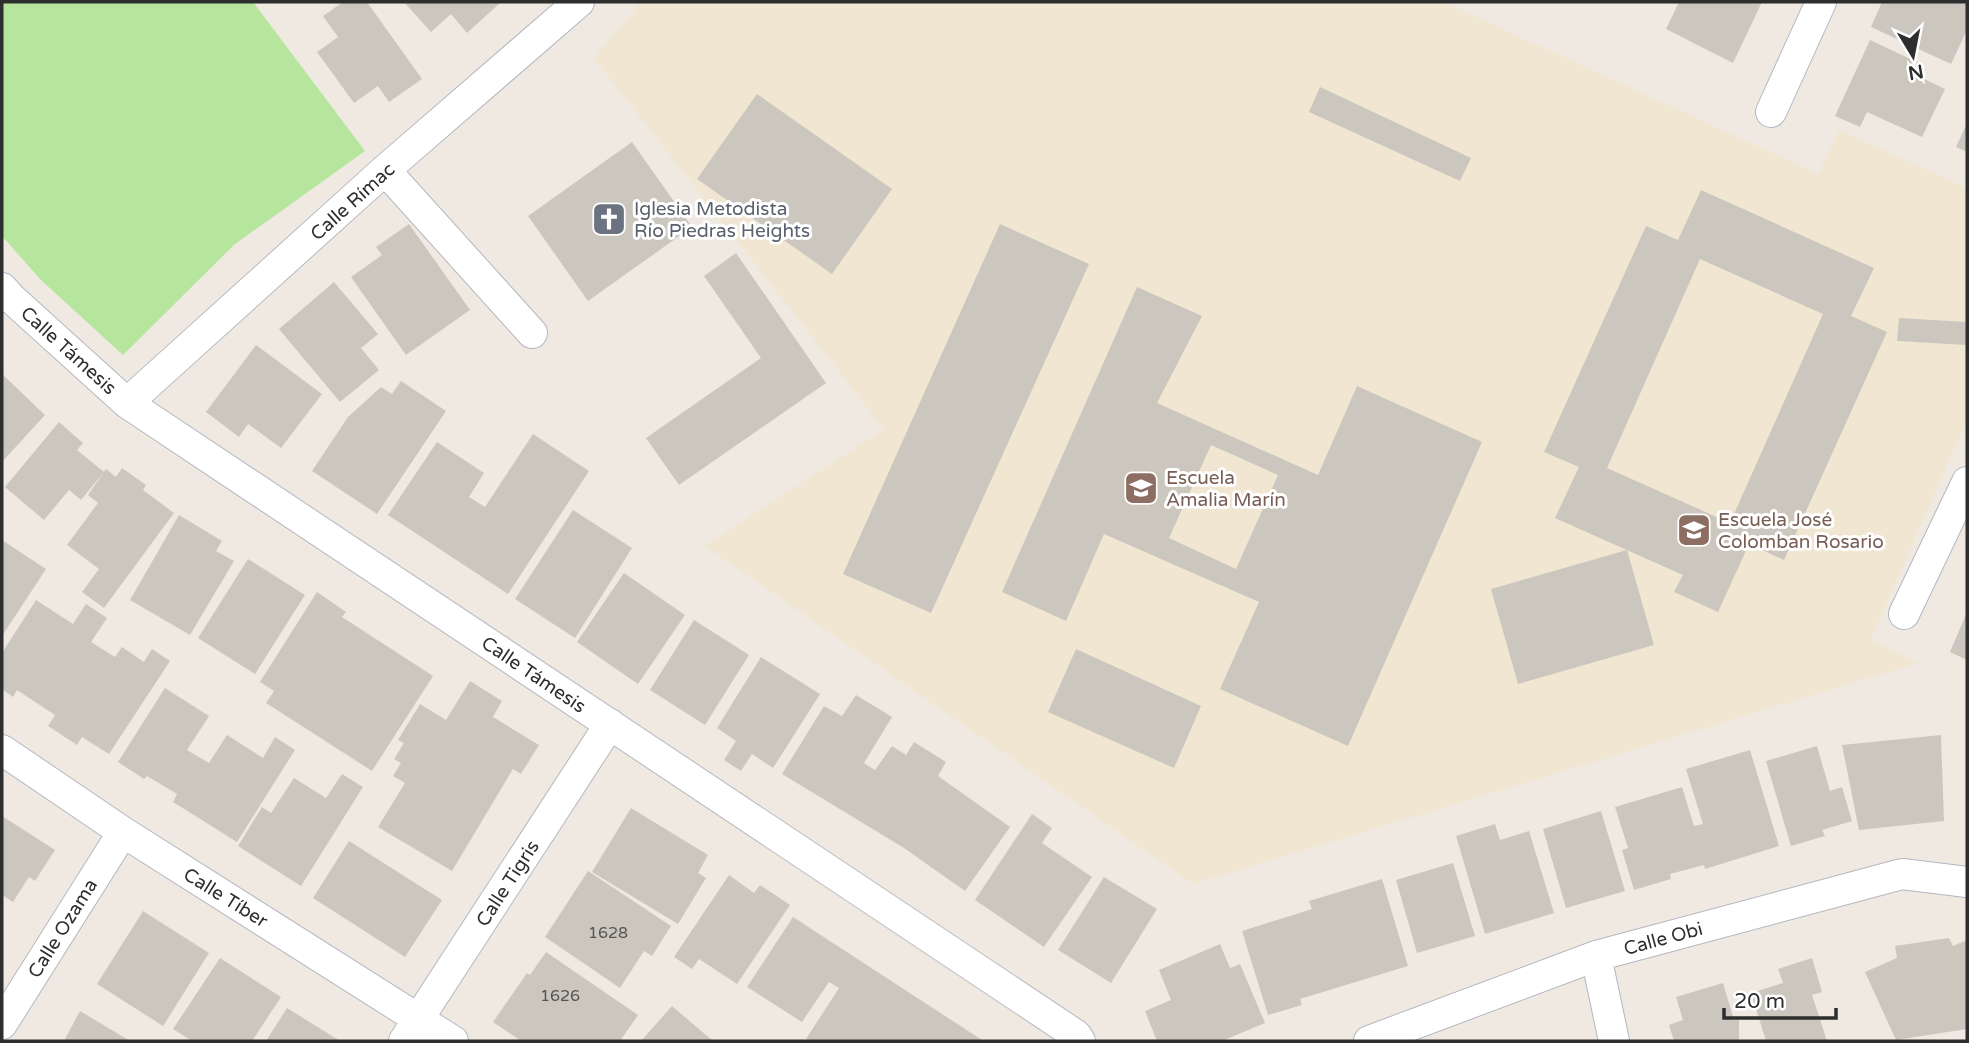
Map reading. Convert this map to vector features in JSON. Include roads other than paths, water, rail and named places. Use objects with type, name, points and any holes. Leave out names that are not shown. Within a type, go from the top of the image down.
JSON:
[{"type":"street","name":"Calle Rímac","points":[[127,403],[385,170],[579,2]]},
{"type":"street","points":[[1771,112],[1821,2]]},
{"type":"street","points":[[385,170],[532,333]]},
{"type":"street","name":"Calle Támesis","points":[[2,288],[127,403],[1076,1035],[1080,1041]]},
{"type":"street","points":[[1904,614],[1967,482]]},
{"type":"street","name":"Calle Tigris","points":[[412,1030],[610,724]]},
{"type":"street","name":"Calle Tíber","points":[[2,750],[412,1030],[453,1041]]},
{"type":"street","name":"Calle Ozama","points":[[2,1024],[123,832]]},
{"type":"street","name":"Calle Obi","points":[[1368,1041],[1596,956],[1902,874],[1967,882]]},
{"type":"street","points":[[1596,956],[1614,1041]]},
{"type":"place","name":"Iglesia Metodista Río Piedras Heights","points":[[609,219]]},
{"type":"place","name":"Escuela Amalia Marín","points":[[1141,488]]},
{"type":"place","name":"Escuela José Colomban Rosario","points":[[1694,530]]}]
